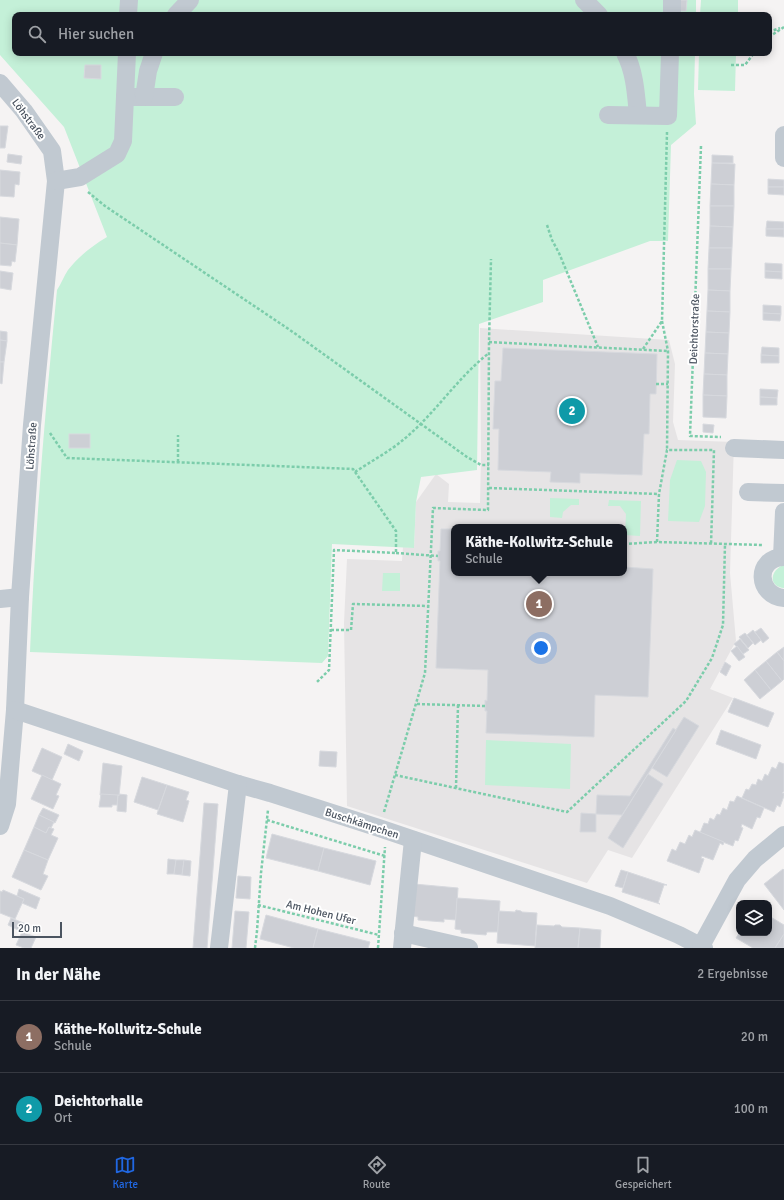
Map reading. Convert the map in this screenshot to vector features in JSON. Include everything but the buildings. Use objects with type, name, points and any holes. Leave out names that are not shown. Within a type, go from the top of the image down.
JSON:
[{"type":"street","points":[[128,12],[129,0]]},
{"type":"street","points":[[179,12],[190,0]]},
{"type":"street","points":[[584,0],[596,12]]},
{"type":"street","points":[[672,0],[672,12]]},
{"type":"street","points":[[56,181],[80,177],[117,154],[123,141],[127,56]]},
{"type":"street","points":[[144,97],[148,71],[153,56]]},
{"type":"street","points":[[626,56],[636,90],[638,115]]},
{"type":"street","points":[[608,115],[668,116],[670,56]]},
{"type":"street","name":"Löhstraße","points":[[0,84],[24,111],[52,151],[56,181],[32,425],[20,597],[16,710],[7,804],[0,826]]},
{"type":"street","points":[[125,98],[175,97]]},
{"type":"street","points":[[784,135],[784,158]]},
{"type":"street","points":[[731,442],[784,450]]},
{"type":"street","points":[[748,492],[784,493]]},
{"type":"street","points":[[784,512],[783,557],[775,558],[766,564],[762,574],[764,586],[769,592],[774,596],[784,598]]},
{"type":"street","points":[[0,599],[20,597]]},
{"type":"street","name":"Buschkämpchen","points":[[16,710],[238,784],[383,825],[413,840],[610,906],[703,947]]},
{"type":"street","points":[[218,948],[238,784]]},
{"type":"street","points":[[703,947],[737,880],[755,859],[784,835]]},
{"type":"street","points":[[413,840],[403,941],[469,948]]},
{"type":"path","points":[[772,31],[784,27],[772,35]]},
{"type":"path","points":[[731,65],[745,65],[752,56]]},
{"type":"path","points":[[657,542],[659,494],[667,450],[668,351],[662,321],[668,116]]},
{"type":"path","name":"Deichtorstraße","points":[[701,146],[690,436],[731,442]]},
{"type":"path","points":[[85,190],[105,206],[290,330],[466,457],[481,465],[489,465]]},
{"type":"path","points":[[547,225],[552,240],[559,253],[598,346]]},
{"type":"path","points":[[378,948],[385,856],[383,825],[395,775],[426,673],[433,508],[488,510],[491,259]]},
{"type":"path","points":[[643,349],[662,321]]},
{"type":"path","points":[[489,342],[598,346],[668,351]]},
{"type":"path","points":[[354,472],[403,441],[489,352]]},
{"type":"path","points":[[656,384],[668,384]]},
{"type":"path","points":[[46,428],[67,458],[353,469],[396,531],[396,553]]},
{"type":"path","points":[[178,435],[178,462]]},
{"type":"path","points":[[667,450],[714,450],[711,544]]},
{"type":"path","points":[[489,488],[659,494]]},
{"type":"path","points":[[627,544],[657,542],[742,545]]},
{"type":"path","points":[[395,775],[567,812],[686,701],[712,658],[723,625],[725,544]]},
{"type":"path","points":[[317,682],[329,670],[334,550],[438,556]]},
{"type":"path","points":[[331,630],[351,630],[353,604],[428,606]]},
{"type":"path","points":[[416,704],[485,706]]},
{"type":"path","points":[[456,788],[458,705]]},
{"type":"path","points":[[255,948],[261,872],[270,793]]},
{"type":"path","points":[[267,820],[385,856]]},
{"type":"path","name":"Am Hohen Ufer","points":[[258,905],[379,935]]},
{"type":"shaded area","points":[[480,328],[669,340],[675,364],[673,422],[678,440],[734,442],[730,573],[736,641],[710,689],[733,698],[632,858],[608,850],[587,883],[347,806],[344,623],[347,559],[402,561],[403,547],[414,548],[416,502],[436,474],[449,484],[448,502],[480,503]]},
{"type":"green space","points":[[0,0],[696,0],[696,12],[12,12],[12,56],[695,56],[694,94],[696,124],[671,145],[668,241],[650,241],[543,280],[543,302],[479,324],[477,470],[421,477],[416,502],[414,548],[332,544],[328,656],[322,663],[30,652],[41,471],[57,290],[68,270],[77,260],[107,237],[64,127],[0,55]]},
{"type":"green space","points":[[701,0],[738,0],[738,12],[700,12]]},
{"type":"green space","points":[[699,56],[736,56],[735,91],[698,90]]},
{"type":"green space","points":[[677,460],[701,461],[706,472],[705,506],[699,522],[668,521],[670,480]]},
{"type":"green space","points":[[550,498],[579,499],[579,505],[571,505],[563,512],[562,518],[550,517]]},
{"type":"green space","points":[[609,500],[641,501],[640,536],[627,535],[626,514],[620,506],[608,506]]},
{"type":"green space","points":[[781,566],[784,566],[784,588],[776,585],[773,579],[774,572]]},
{"type":"green space","points":[[383,573],[400,573],[400,591],[382,591]]},
{"type":"green space","points":[[486,740],[571,744],[570,789],[485,785]]},
{"type":"place","name":"Deichtorhalle","points":[[572,411]]},
{"type":"place","name":"Käthe-Kollwitz-Schule","points":[[539,604]]}]
